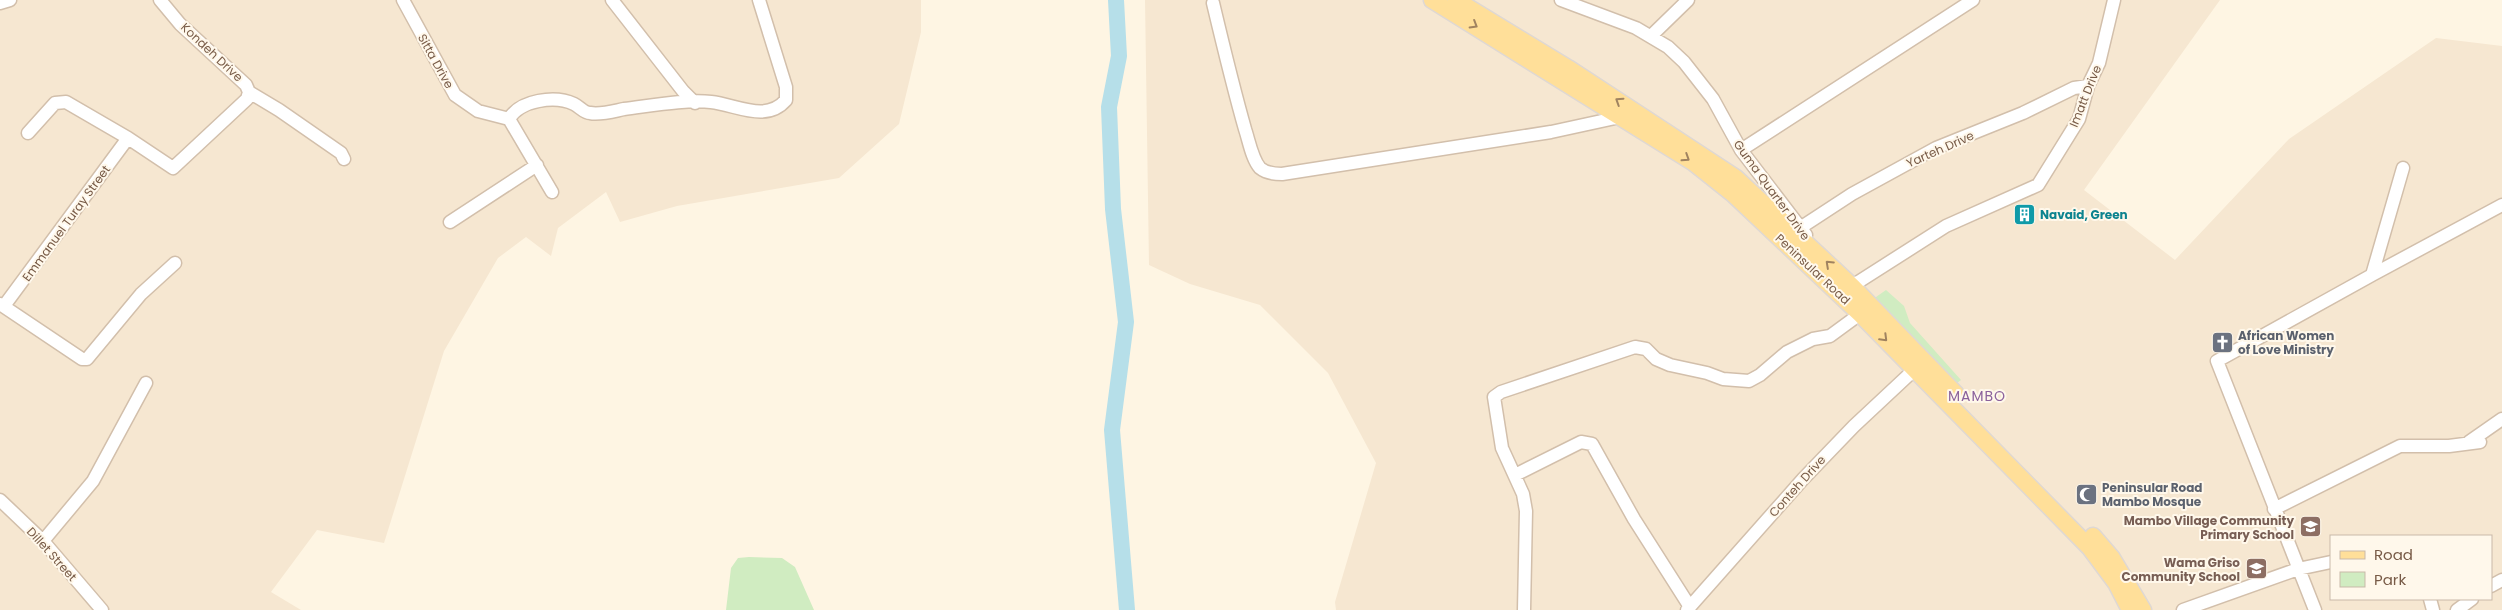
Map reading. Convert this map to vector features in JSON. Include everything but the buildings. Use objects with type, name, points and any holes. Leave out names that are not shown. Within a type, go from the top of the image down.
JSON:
[{"type":"main road","name":"Peninsular Road","points":[[1432,0],[1694,163],[1807,255],[1852,286],[2020,468],[2090,548],[2116,583],[2130,610]]},
{"type":"main road","name":"Peninsular Road","points":[[1456,0],[1568,68],[1736,178],[1860,314],[1915,370],[2020,468],[2112,558],[2143,610]]},
{"type":"street","points":[[0,3],[10,0]]},
{"type":"street","name":"Kondeh Drive","points":[[128,138],[173,168],[247,99],[249,92],[246,85],[180,24],[160,0]]},
{"type":"street","name":"Sitta Drive","points":[[403,0],[455,95],[478,111],[509,119]]},
{"type":"street","points":[[612,0],[683,91],[695,103]]},
{"type":"street","points":[[552,192],[509,119],[514,111],[525,104],[541,101],[573,104],[590,114],[711,102],[756,112],[779,108],[786,100],[786,87],[759,0]]},
{"type":"street","name":"Guma Quarter Drive","points":[[1561,0],[1652,35],[1684,62],[1713,99],[1741,150],[1811,242],[1807,255]]},
{"type":"street","points":[[1652,35],[1688,0]]},
{"type":"street","points":[[1741,150],[1972,0]]},
{"type":"street","name":"Imatt Drive","points":[[1852,286],[1946,226],[2038,185],[2079,119],[2088,86],[2099,63],[2114,0]]},
{"type":"street","points":[[1213,2],[1231,81],[1251,147],[1258,166],[1274,174],[1552,132],[1620,117]]},
{"type":"street","name":"Yarteh Drive","points":[[1800,228],[1852,194],[1936,148],[2023,113],[2074,88],[2088,86]]},
{"type":"street","points":[[249,92],[279,110],[341,154],[344,159]]},
{"type":"street","points":[[28,132],[55,103],[60,101],[66,102],[128,138]]},
{"type":"street","name":"Emmanuel Turay Street","points":[[2,305],[128,138]]},
{"type":"street","points":[[450,222],[537,165]]},
{"type":"street","points":[[2372,275],[2403,168]]},
{"type":"street","points":[[2315,610],[2217,361],[2502,205]]},
{"type":"street","points":[[2,305],[82,359],[87,359],[141,294],[174,263]]},
{"type":"street","points":[[1524,610],[1526,511],[1523,494],[1502,448],[1494,398],[1501,392],[1635,347],[1646,349],[1656,359],[1670,366],[1708,372],[1722,379],[1749,381],[1760,375],[1787,352],[1813,339],[1830,336],[1860,314]]},
{"type":"street","name":"Conteh Drive","points":[[1688,608],[1809,472],[1854,426],[1915,370]]},
{"type":"street","points":[[43,541],[93,481],[146,383]]},
{"type":"street","points":[[2274,509],[2400,446],[2474,443],[2502,420]]},
{"type":"street","points":[[1515,475],[1581,442],[1592,444],[1634,519],[1688,608]]},
{"type":"street","name":"Dillet Street","points":[[0,500],[43,541],[102,610]]},
{"type":"street","points":[[2182,610],[2298,569],[2330,562]]},
{"type":"street","points":[[2457,610],[2471,600]]},
{"type":"shaded area","points":[[0,0],[921,0],[921,32],[899,124],[839,178],[677,206],[620,222],[606,192],[558,228],[551,256],[526,237],[498,258],[444,351],[384,543],[317,530],[271,592],[301,610],[0,610]]},
{"type":"shaded area","points":[[1145,0],[2220,0],[2084,190],[2175,260],[2289,139],[2436,38],[2502,46],[2502,610],[1336,610],[1335,602],[1376,463],[1328,373],[1260,305],[1190,284],[1149,265]]},
{"type":"green space","points":[[1886,290],[1904,306],[1910,323],[1961,380],[1949,389],[1866,304]]},
{"type":"green space","points":[[738,558],[782,558],[795,567],[814,610],[726,610],[731,568]]},
{"type":"waterway","points":[[1116,0],[1119,56],[1109,107],[1113,209],[1126,322],[1112,430],[1127,610]]},
{"type":"place","name":"Navaid, Green","points":[[2024,214]]},
{"type":"place","name":"African Women of Love Ministry","points":[[2222,342]]},
{"type":"place","name":"Peninsular Road Mambo Mosque","points":[[2086,494]]},
{"type":"place","name":"Mambo Village Community Primary School","points":[[2310,527]]},
{"type":"place","name":"Wama Griso Community School","points":[[2256,569]]},
{"type":"district","name":"MAMBO","points":[[1977,396]]}]
